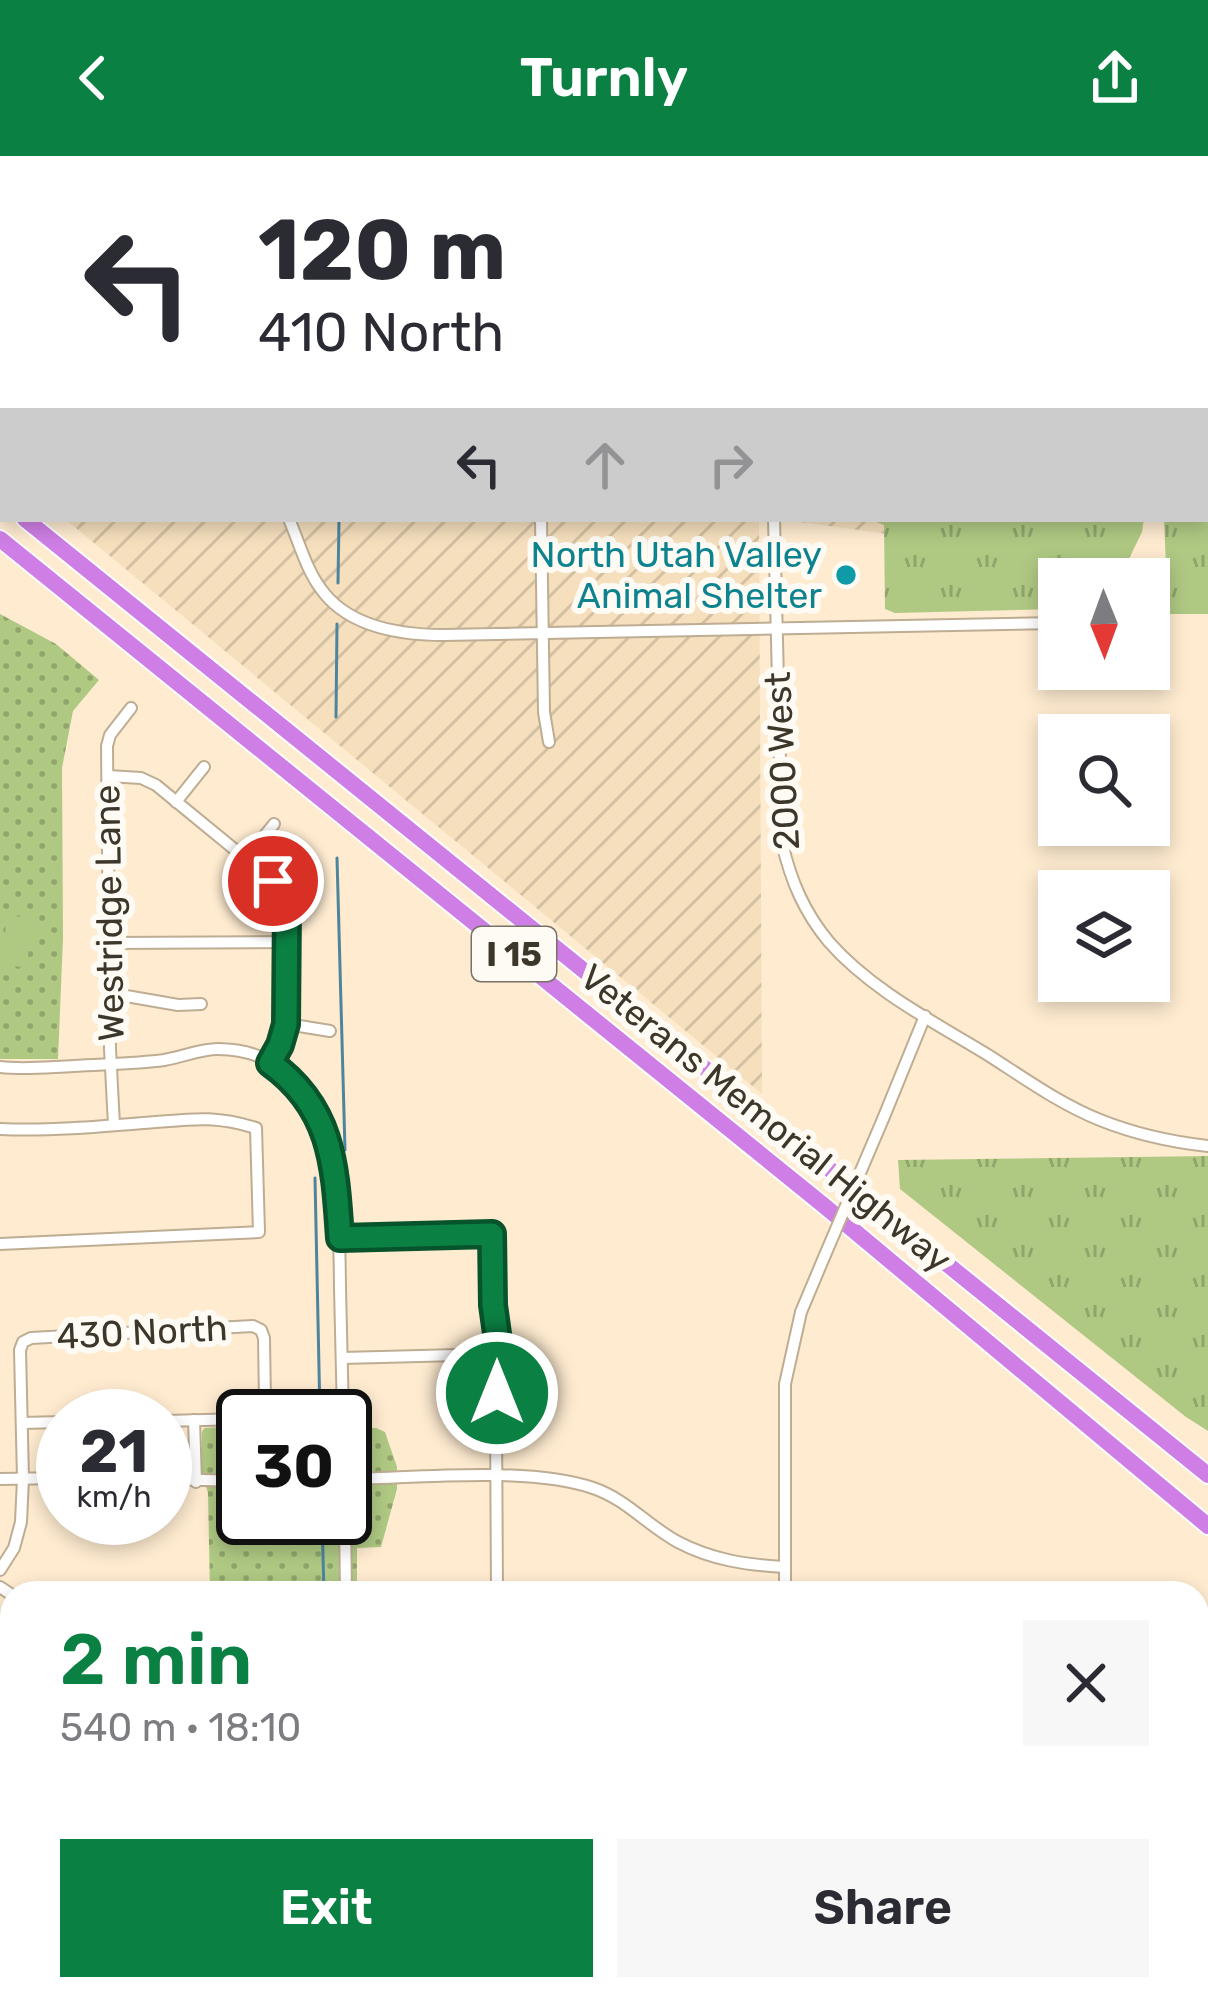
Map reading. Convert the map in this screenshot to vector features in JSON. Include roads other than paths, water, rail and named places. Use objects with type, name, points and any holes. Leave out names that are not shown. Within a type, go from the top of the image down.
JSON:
[{"type":"highway","name":"Veterans Memorial Highway","points":[[29,522],[1208,1475]]},
{"type":"highway","name":"Veterans Memorial Highway","points":[[0,538],[822,1204],[1208,1526]]},
{"type":"street","points":[[290,522],[329,598],[369,625],[405,632],[1038,622]]},
{"type":"street","points":[[541,522],[544,712],[550,742]]},
{"type":"street","name":"2000 West","points":[[774,522],[782,843],[809,916],[847,961],[1072,1108],[1125,1130],[1208,1146]]},
{"type":"street","name":"Westridge Lane","points":[[114,1125],[108,740],[131,708]]},
{"type":"street","points":[[176,802],[204,767]]},
{"type":"street","points":[[108,776],[141,778],[156,785],[284,894],[286,1024],[270,1063]]},
{"type":"street","points":[[246,859],[274,824]]},
{"type":"street","points":[[109,943],[287,942]]},
{"type":"street","points":[[110,993],[178,1005],[201,1004]]},
{"type":"street","points":[[785,1581],[785,1384],[801,1312],[925,1016]]},
{"type":"street","points":[[286,1024],[329,1031]]},
{"type":"street","points":[[0,1067],[111,1064],[232,1050],[270,1063],[295,1082],[322,1124],[333,1170],[340,1238],[343,1389]]},
{"type":"street","points":[[0,1129],[201,1117],[256,1128],[259,1232],[0,1244]]},
{"type":"street","points":[[340,1238],[492,1234],[498,1354],[496,1581]]},
{"type":"street","name":"430 North","points":[[22,1423],[20,1350],[31,1338],[253,1326],[264,1338],[265,1389]]},
{"type":"street","points":[[342,1358],[498,1354]]},
{"type":"street","points":[[196,1481],[194,1420],[216,1420]]},
{"type":"street","points":[[0,1570],[14,1548],[21,1522],[22,1423],[36,1423]]},
{"type":"street","points":[[0,1479],[36,1479]]},
{"type":"street","points":[[372,1479],[555,1479],[595,1489],[627,1504],[677,1541],[739,1564],[785,1567]]},
{"type":"street","points":[[192,1481],[216,1481]]},
{"type":"street","points":[[345,1545],[346,1581]]},
{"type":"waterway","points":[[338,583],[339,522]]},
{"type":"waterway","points":[[336,717],[337,624]]},
{"type":"waterway","points":[[337,858],[345,1150]]},
{"type":"waterway","points":[[315,1178],[319,1389]]},
{"type":"waterway","points":[[323,1545],[324,1581]]},
{"type":"place","name":"North Utah Valley Animal Shelter","points":[[846,575]]}]
